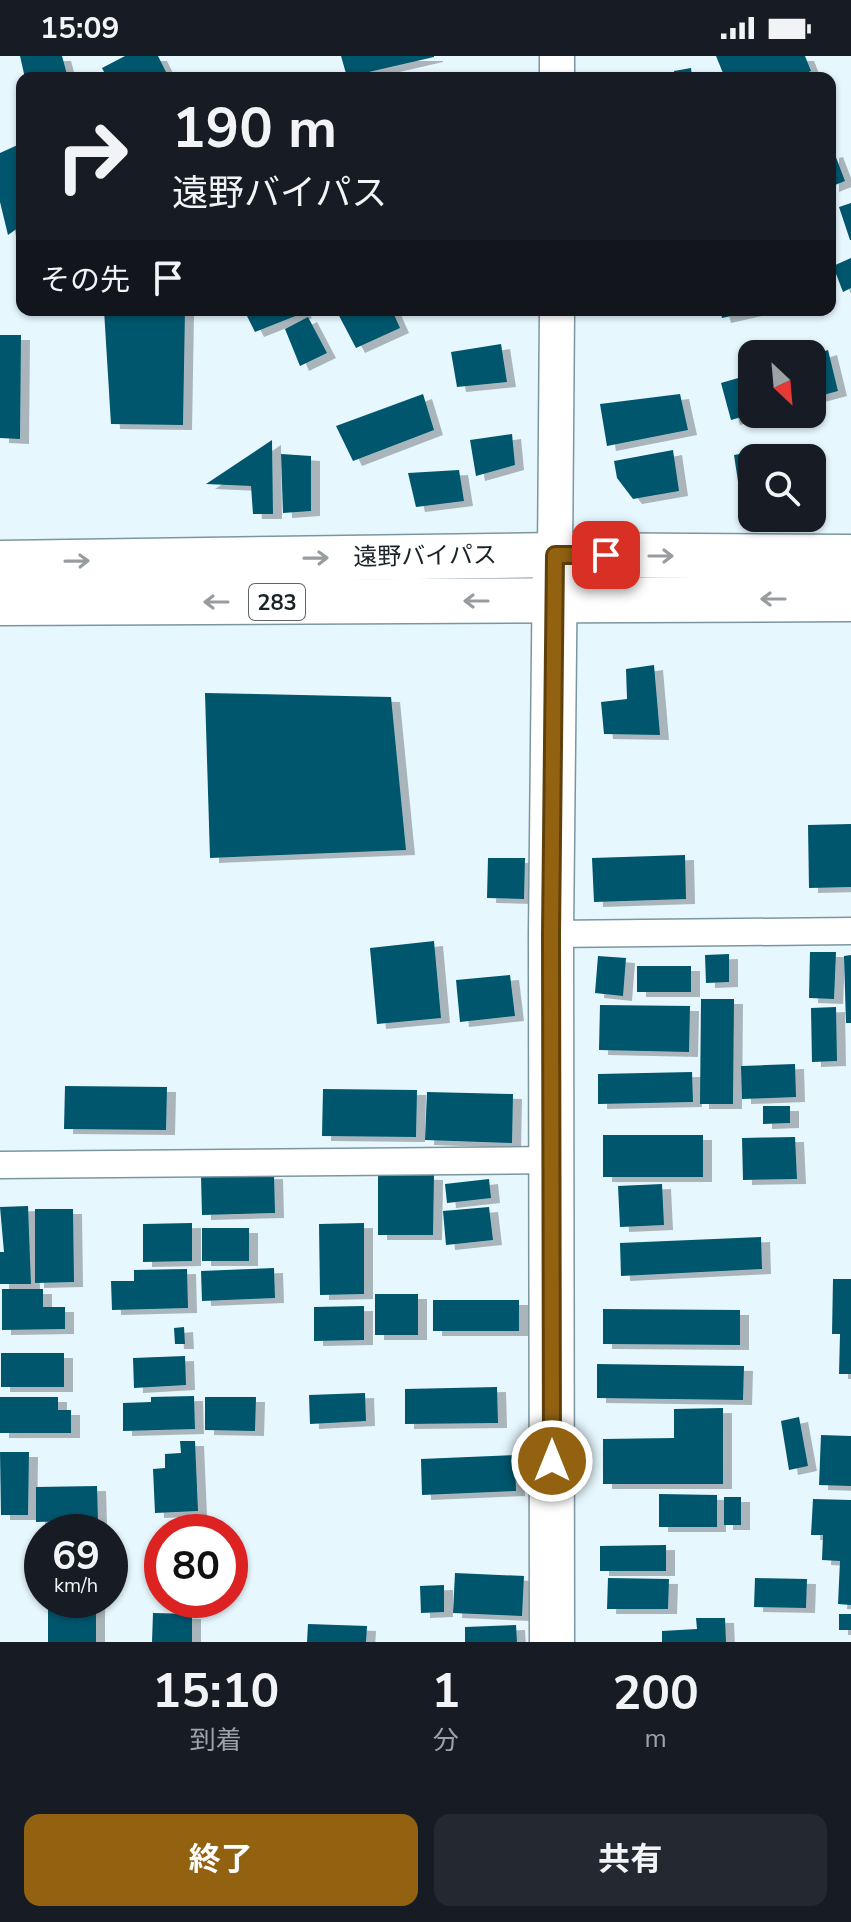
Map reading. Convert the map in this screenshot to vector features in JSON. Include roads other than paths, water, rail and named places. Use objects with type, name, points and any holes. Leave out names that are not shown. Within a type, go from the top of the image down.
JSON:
[{"type":"highway","name":"遠野バイパス","points":[[0,563],[555,555],[851,557]]},
{"type":"highway","points":[[552,1642],[551,934],[555,555]]},
{"type":"highway","name":"遠野バイパス","points":[[0,603],[851,599]]},
{"type":"street","points":[[555,555],[557,316]]},
{"type":"street","points":[[551,934],[851,931]]},
{"type":"street","points":[[0,1165],[552,1160]]}]
